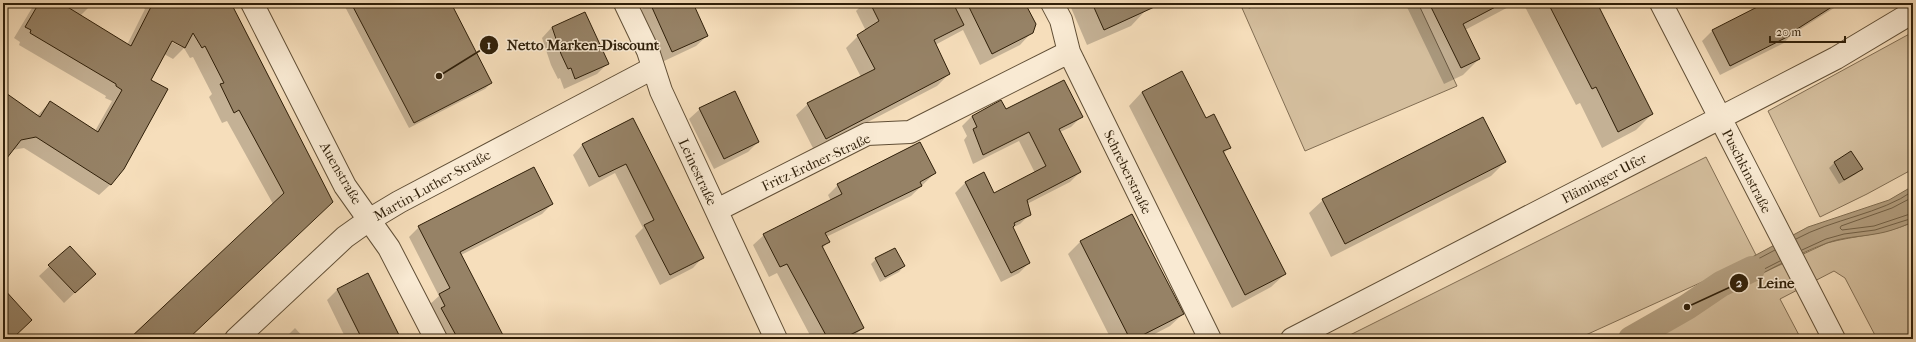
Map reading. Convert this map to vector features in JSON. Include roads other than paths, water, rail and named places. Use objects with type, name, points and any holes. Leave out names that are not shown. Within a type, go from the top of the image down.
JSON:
[{"type":"street","name":"Auenstraße","points":[[252,3],[345,186],[389,248],[436,339]]},
{"type":"street","name":"Leinestraße","points":[[625,3],[648,51],[661,91],[776,339]]},
{"type":"street","name":"Schreberstraße","points":[[1052,3],[1061,20],[1069,52],[1210,339]]},
{"type":"street","name":"Puschkinstraße","points":[[1661,3],[1830,333]]},
{"type":"street","name":"Fläminger Ufer","points":[[1292,339],[1836,58],[1913,12]]},
{"type":"street","name":"Fritz-Erdner-Straße","points":[[717,210],[867,134],[910,132],[1069,52]]},
{"type":"street","name":"Martin-Luther-Straße","points":[[236,339],[345,237],[369,220],[398,202],[653,68]]},
{"type":"water","points":[[1913,186],[1913,222],[1885,232],[1845,238],[1827,243],[1789,260],[1726,293],[1717,276],[1808,227],[1889,200]]},
{"type":"waterway","points":[[1631,339],[1687,307],[1721,284],[1752,269]]},
{"type":"place","name":"Netto Marken-Discount","points":[[439,76]]},
{"type":"place","name":"Leine","points":[[1687,307]]}]
